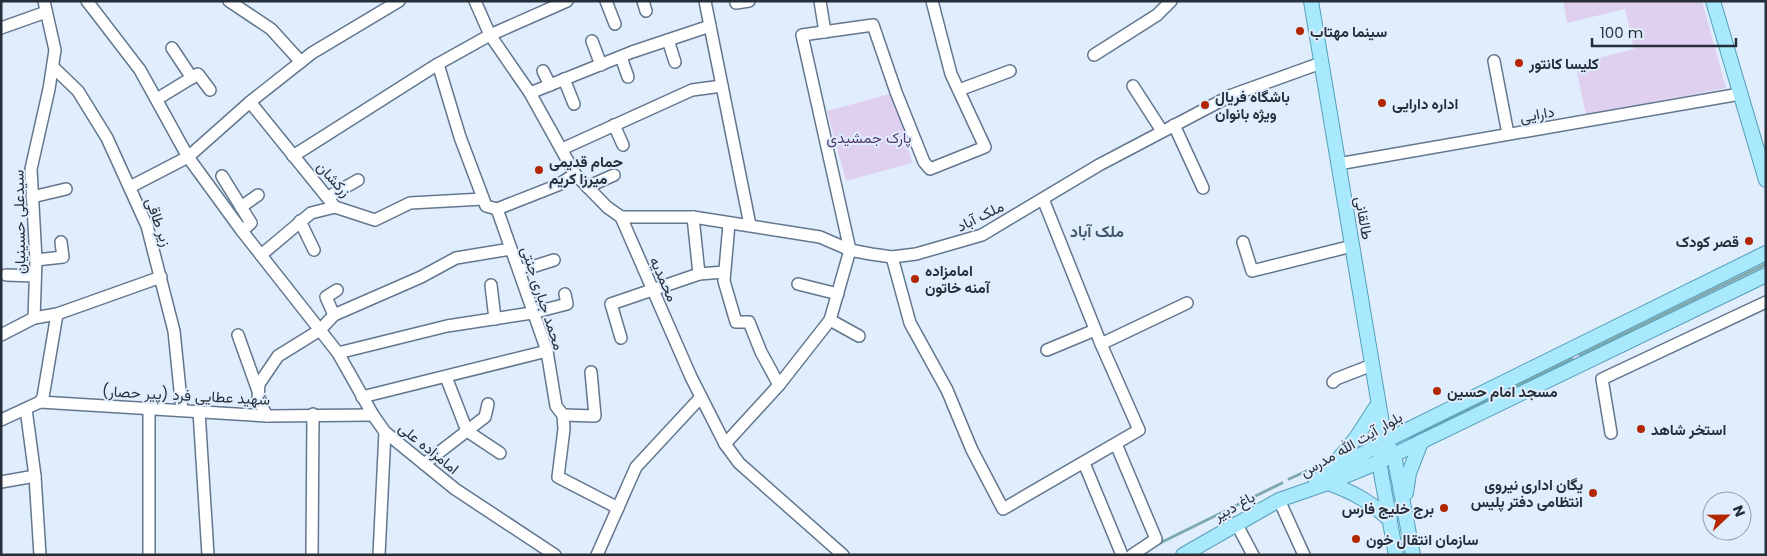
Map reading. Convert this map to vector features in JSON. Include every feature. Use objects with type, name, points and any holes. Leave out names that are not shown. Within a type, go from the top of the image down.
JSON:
[{"type":"main road","name":"طالقانی","points":[[1311,1],[1385,441]]},
{"type":"main road","points":[[1713,1],[1766,180]]},
{"type":"main road","name":"بلوار آیت الله مدرس","points":[[1327,479],[1385,441],[1766,254]]},
{"type":"main road","name":"بلوار آیت الله مدرس","points":[[1303,490],[1327,479],[1379,462],[1766,275]]},
{"type":"main road","points":[[1378,404],[1327,479],[1372,504],[1390,520]]},
{"type":"main road","points":[[1385,441],[1394,455],[1413,555]]},
{"type":"main road","points":[[1385,441],[1379,462],[1396,555]]},
{"type":"main road","points":[[1404,506],[1409,473],[1421,442]]},
{"type":"main road","name":"باغ دبیر","points":[[1183,555],[1236,523],[1279,500],[1303,490]]},
{"type":"main road","points":[[1394,539],[1400,529],[1409,534]]},
{"type":"street","name":"امامزاده علی","points":[[87,1],[140,70],[158,99],[188,157],[242,232],[338,353],[362,397],[385,432],[455,490],[555,555]]},
{"type":"street","points":[[229,1],[271,30],[301,62]]},
{"type":"street","points":[[130,187],[188,157],[250,102],[312,53],[399,1]]},
{"type":"street","name":"محمدیه","points":[[475,1],[490,35],[530,93],[575,174],[621,218],[701,397],[725,444],[739,463],[843,555]]},
{"type":"street","points":[[293,156],[438,64],[490,35],[567,1]]},
{"type":"street","points":[[606,1],[615,24]]},
{"type":"street","points":[[705,1],[750,225]]},
{"type":"street","points":[[736,1],[736,3],[749,1]]},
{"type":"street","points":[[820,1],[825,32]]},
{"type":"street","points":[[725,444],[779,385],[830,320],[850,250],[802,35],[874,25],[896,92],[924,162],[930,169],[985,147],[951,74],[932,1]]},
{"type":"street","points":[[1094,55],[1157,15],[1171,1]]},
{"type":"street","points":[[1,28],[45,7]]},
{"type":"street","name":"سیدعلی حسینیان","points":[[34,318],[36,260],[31,169],[55,50],[45,7]]},
{"type":"street","points":[[530,93],[621,56],[710,26]]},
{"type":"street","points":[[668,40],[675,62]]},
{"type":"street","points":[[592,41],[601,65]]},
{"type":"street","points":[[172,48],[192,78]]},
{"type":"street","points":[[621,56],[628,77]]},
{"type":"street","points":[[1494,61],[1508,134]]},
{"type":"street","name":"ملک آباد","points":[[621,218],[693,217],[729,224],[750,225],[820,237],[850,250],[892,257],[935,249],[982,235],[1162,131],[1232,94],[1321,63]]},
{"type":"street","points":[[438,64],[460,137],[486,206],[497,209],[544,191],[575,174]]},
{"type":"street","name":"زیر طاقی","points":[[53,67],[78,91],[107,138],[147,226],[174,331],[182,410]]},
{"type":"street","points":[[543,71],[550,85]]},
{"type":"street","points":[[958,90],[1010,71]]},
{"type":"street","points":[[158,99],[198,74],[210,90]]},
{"type":"street","points":[[564,79],[574,104]]},
{"type":"street","points":[[562,149],[692,90],[722,86]]},
{"type":"street","points":[[1133,86],[1162,131]]},
{"type":"street","name":"دارایی","points":[[1338,164],[1740,94]]},
{"type":"street","name":"زرکشان","points":[[250,102],[332,202],[375,220],[410,203],[483,199]]},
{"type":"street","points":[[614,125],[623,145]]},
{"type":"street","points":[[1174,125],[1203,188]]},
{"type":"street","points":[[587,187],[614,175]]},
{"type":"street","points":[[222,176],[252,223],[242,232]]},
{"type":"street","points":[[261,254],[300,221],[332,202],[358,180]]},
{"type":"street","points":[[32,198],[66,189]]},
{"type":"street","points":[[242,207],[258,195]]},
{"type":"street","points":[[892,257],[910,323],[947,390],[972,450],[1003,509],[1139,430],[1100,344],[1043,199]]},
{"type":"street","name":"محمد جباری جنتی","points":[[497,209],[532,313],[547,351],[556,406],[563,416],[564,429],[558,477],[618,508]]},
{"type":"street","points":[[693,217],[698,274]]},
{"type":"street","points":[[300,221],[314,250]]},
{"type":"street","points":[[729,224],[724,280],[736,322],[749,322],[761,352],[779,385]]},
{"type":"street","points":[[36,260],[63,257],[61,242]]},
{"type":"street","points":[[1243,242],[1252,271],[1352,246]]},
{"type":"street","points":[[267,416],[258,399],[259,384],[278,356],[320,330],[334,316],[421,277],[456,258],[512,249]]},
{"type":"street","points":[[519,271],[554,260]]},
{"type":"street","points":[[621,338],[611,304],[698,274],[724,272]]},
{"type":"street","points":[[6,275],[36,276]]},
{"type":"street","points":[[1,335],[34,318],[57,314],[161,277]]},
{"type":"street","points":[[798,284],[838,294]]},
{"type":"street","points":[[491,286],[495,319]]},
{"type":"street","points":[[334,316],[326,297],[337,290]]},
{"type":"street","points":[[338,353],[447,326],[532,313],[567,304],[565,294]]},
{"type":"street","points":[[1612,434],[1602,379],[1766,302]]},
{"type":"street","points":[[1100,344],[1187,303]]},
{"type":"street","points":[[40,402],[43,397],[57,314]]},
{"type":"street","points":[[830,320],[858,336]]},
{"type":"street","points":[[1047,350],[1095,330]]},
{"type":"street","points":[[238,335],[259,393]]},
{"type":"street","points":[[362,397],[446,378],[547,351]]},
{"type":"street","points":[[1333,382],[1336,379],[1372,365]]},
{"type":"street","points":[[563,416],[595,416],[591,372]]},
{"type":"street","points":[[446,378],[467,430],[500,454]]},
{"type":"street","points":[[597,555],[636,468],[701,397]]},
{"type":"street","name":"شهید عطایی فرد (پیر حصار)","points":[[1,420],[40,402],[267,416],[313,414],[373,415]]},
{"type":"street","points":[[424,464],[485,417],[488,404]]},
{"type":"street","points":[[149,408],[149,555]]},
{"type":"street","points":[[26,409],[35,476],[40,555]]},
{"type":"street","points":[[199,411],[208,555]]},
{"type":"street","points":[[312,555],[313,414]]},
{"type":"street","points":[[379,555],[385,432]]},
{"type":"street","points":[[1116,444],[1156,539],[1132,555]]},
{"type":"street","points":[[1084,463],[1122,555]]},
{"type":"street","points":[[1,482],[35,476]]},
{"type":"street","points":[[1279,500],[1304,555]]},
{"type":"street","points":[[1236,523],[1253,555]]},
{"type":"green space","points":[[1563,1],[1702,1],[1726,88],[1586,115],[1575,64],[1634,49],[1625,9],[1567,23]]},
{"type":"green space","name":"پارک جمشیدی","points":[[893,93],[912,163],[846,181],[827,111]]},
{"type":"green space","points":[[1766,253],[1766,275],[1410,442],[1406,440],[1406,435]]},
{"type":"waterway","points":[[1580,355],[1766,264]]},
{"type":"waterway","points":[[1412,437],[1572,359]]},
{"type":"waterway","points":[[1289,479],[1311,469]]},
{"type":"waterway","points":[[1229,509],[1282,483]]},
{"type":"waterway","points":[[1156,545],[1225,511]]},
{"type":"place","name":"سینما مهتاب","points":[[1300,31]]},
{"type":"place","name":"کلیسا کانتور","points":[[1519,63]]},
{"type":"place","name":"اداره دارایی","points":[[1382,103]]},
{"type":"place","name":"باشگاه فریال ویژه بانوان","points":[[1205,105]]},
{"type":"place","name":"حمام قدیمی میرزا کریم","points":[[539,170]]},
{"type":"place","name":"قصر کودک","points":[[1749,241]]},
{"type":"place","name":"امامزاده آمنه خاتون","points":[[915,279]]},
{"type":"place","name":"مسجد امام حسین","points":[[1437,391]]},
{"type":"place","name":"استخر شاهد","points":[[1641,429]]},
{"type":"place","name":"یگان اداری نیروی انتظامی دفتر پلیس","points":[[1593,493]]},
{"type":"place","name":"برج خلیج فارس","points":[[1444,508]]},
{"type":"place","name":"سازمان انتقال خون","points":[[1356,539]]},
{"type":"district","name":"ملک آباد","points":[[1097,231]]}]
